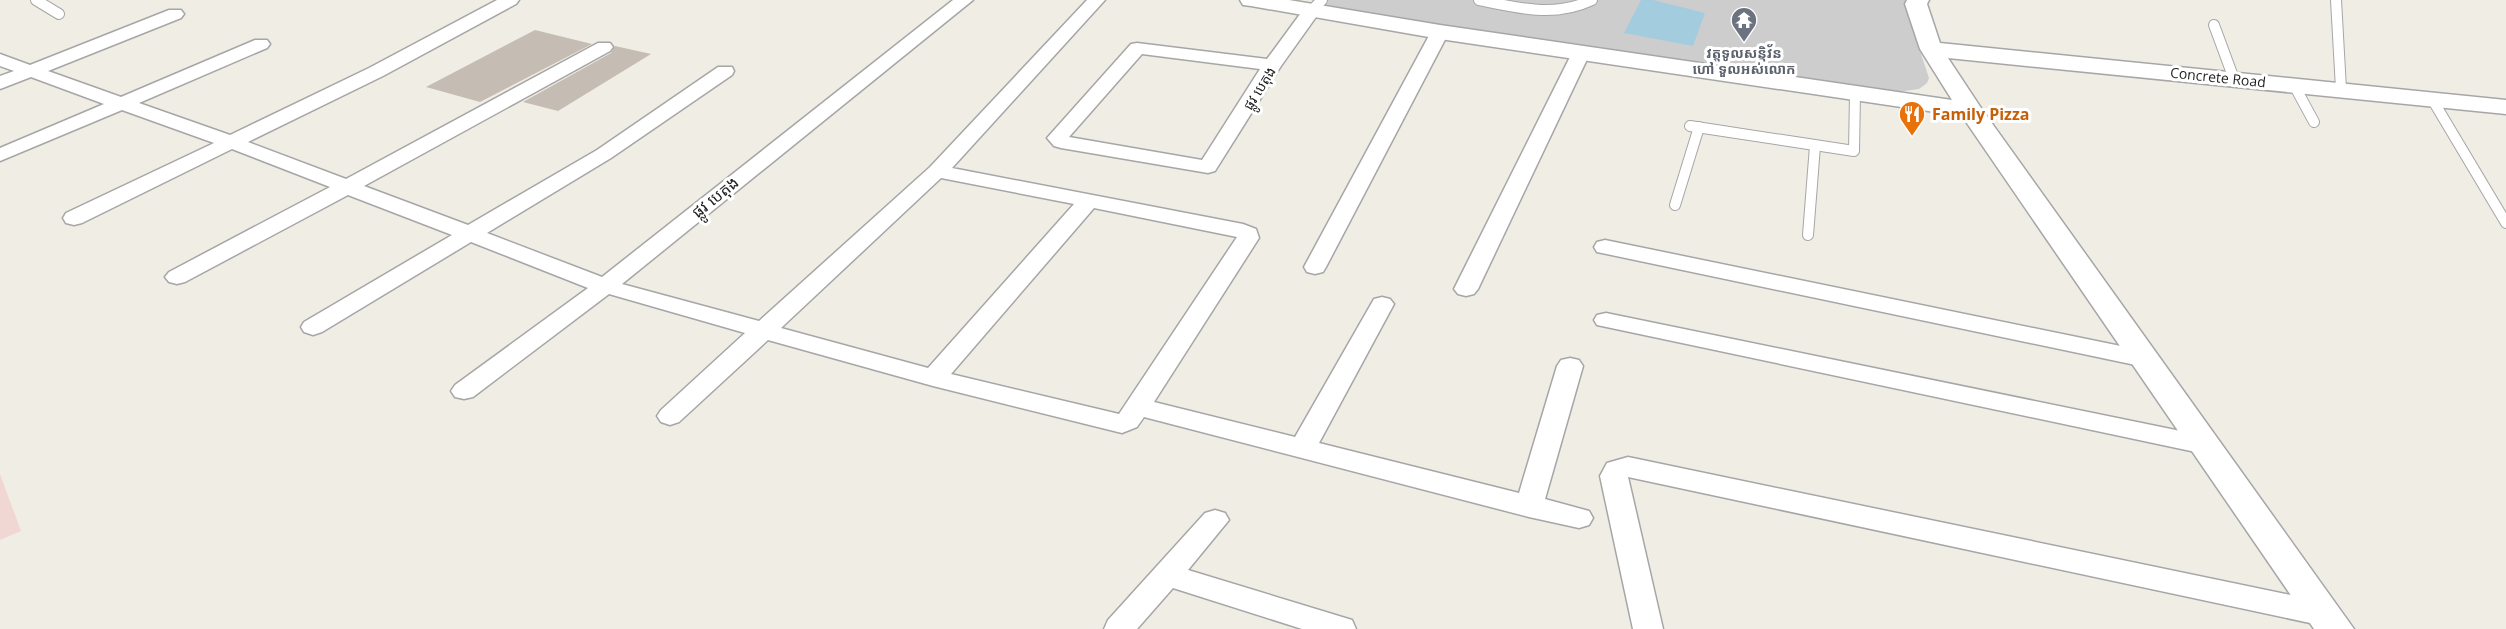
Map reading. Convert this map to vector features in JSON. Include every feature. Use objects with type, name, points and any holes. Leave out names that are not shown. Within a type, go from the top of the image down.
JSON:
[{"type":"street","points":[[74,218],[376,72],[510,0]]},
{"type":"street","name":"ផ្លូវ បេតុង","points":[[464,392],[604,286],[964,0]]},
{"type":"street","points":[[670,416],[937,171],[1096,0]]},
{"type":"street","points":[[1251,0],[1317,5],[1440,32],[1970,110]]},
{"type":"street","points":[[1918,0],[1916,4],[1931,49],[1970,110],[2329,622]]},
{"type":"street","name":"ផ្លូវ បេតុង","points":[[1272,65],[1137,48],[1058,138],[1061,142],[1208,167],[1272,65],[1317,5]]},
{"type":"street","points":[[0,83],[175,14]]},
{"type":"street","points":[[1315,267],[1440,32]]},
{"type":"street","points":[[0,155],[261,44]]},
{"type":"street","points":[[177,277],[484,114],[604,47]]},
{"type":"street","name":"Concrete Road","points":[[1931,49],[2506,107]]},
{"type":"street","points":[[1466,289],[1581,53]]},
{"type":"street","points":[[0,60],[231,142],[604,286],[933,378],[1122,424],[1128,421],[1138,407],[1248,238],[1248,234],[1243,231],[937,171]]},
{"type":"street","points":[[313,327],[604,154],[725,71]]},
{"type":"street","points":[[933,378],[1090,200]]},
{"type":"street","points":[[1605,247],[2145,359]]},
{"type":"street","points":[[1302,449],[1382,303]]},
{"type":"street","points":[[1606,320],[2205,445]]},
{"type":"street","points":[[1529,507],[1570,366]]},
{"type":"street","points":[[1138,407],[1579,518]]},
{"type":"street","points":[[1648,629],[1614,476],[1617,470],[1628,467],[2329,622]]},
{"type":"street","points":[[1119,629],[1215,520]]},
{"type":"street","points":[[1167,575],[1341,629]]},
{"type":"lane","points":[[36,0],[59,14]]},
{"type":"lane","points":[[1479,0],[1540,11],[1567,11],[1592,0]]},
{"type":"lane","points":[[2336,0],[2341,89]]},
{"type":"lane","points":[[2214,25],[2234,79]]},
{"type":"lane","points":[[2294,85],[2314,122]]},
{"type":"lane","points":[[1675,205],[1694,126],[1854,151],[1855,94]]},
{"type":"lane","points":[[2432,99],[2506,223]]},
{"type":"lane","points":[[1808,235],[1815,146]]},
{"type":"shaded area","name":"វត្តទូលសន្តិវ័ន ហៅ ទួលអស់លោក","points":[[1312,0],[1908,0],[1906,9],[1929,78],[1927,83],[1919,89],[1897,92],[1311,5]]},
{"type":"shaded area","points":[[0,474],[21,531],[0,540]]},
{"type":"water","points":[[1641,0],[1653,0],[1705,13],[1693,46],[1624,33]]},
{"type":"building","points":[[535,30],[592,44],[480,102],[426,87]]},
{"type":"building","points":[[615,46],[651,54],[558,111],[523,102],[611,53]]},
{"type":"place","name":"វត្តទូលសន្តិវ័ន ហៅ ទួលអស់លោក","points":[[1744,43]]},
{"type":"place","name":"Family Pizza","points":[[1912,137]]}]
